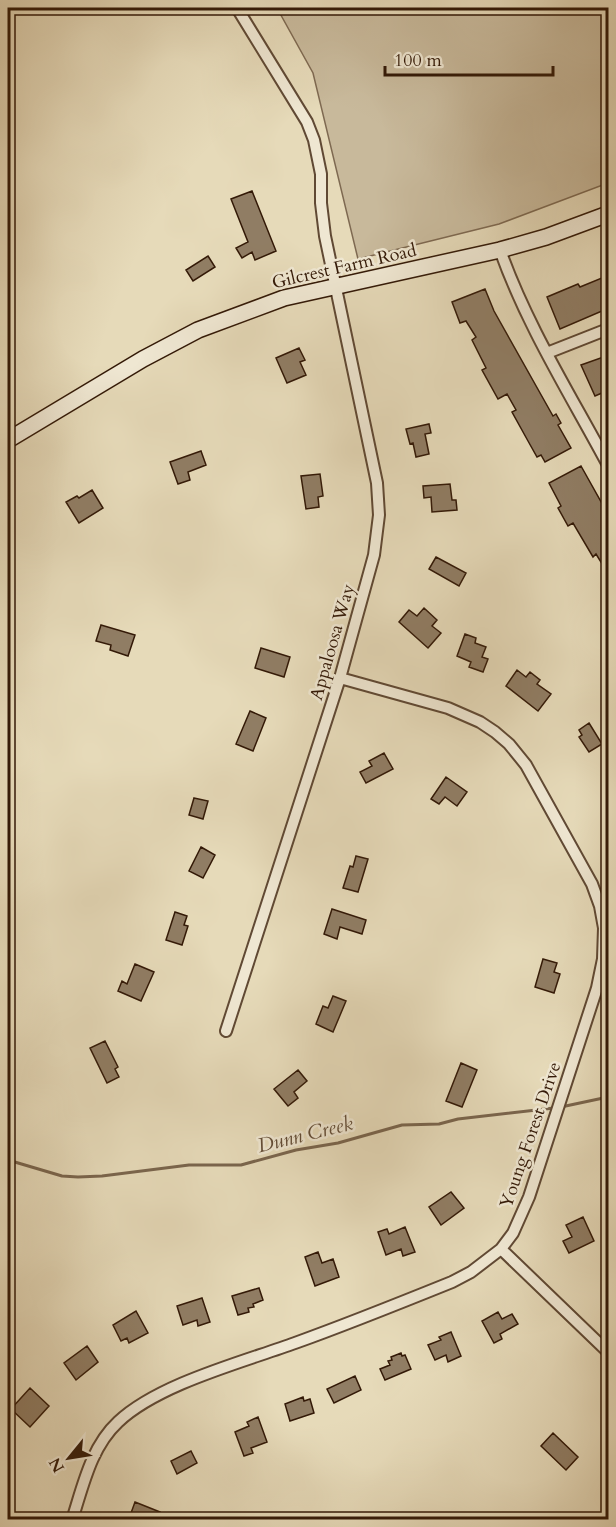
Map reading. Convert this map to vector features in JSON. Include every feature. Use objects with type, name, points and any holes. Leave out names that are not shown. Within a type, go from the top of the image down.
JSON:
[{"type":"main road","name":"Gilcrest Farm Road","points":[[8,440],[143,359],[198,330],[284,298],[500,250],[546,237],[609,214]]},
{"type":"street","name":"Appaloosa Way","points":[[226,1031],[340,678],[374,555],[379,498],[324,237],[321,174],[307,122],[237,8]]},
{"type":"street","points":[[500,250],[513,287],[609,465]]},
{"type":"street","points":[[547,353],[609,329]]},
{"type":"street","name":"Young Forest Drive","points":[[72,1520],[92,1459],[105,1437],[118,1422],[149,1399],[175,1387],[452,1282],[471,1272],[501,1249],[513,1233],[529,1197],[597,988],[603,959],[604,928],[600,906],[592,884],[526,765],[495,732],[472,718],[448,708],[340,678]]},
{"type":"street","points":[[501,1249],[609,1352]]},
{"type":"shaded area","points":[[277,8],[608,8],[608,183],[499,224],[358,259],[313,73]]},
{"type":"building","points":[[252,191],[276,251],[255,260],[252,252],[242,258],[236,248],[248,242],[231,199]]},
{"type":"building","points":[[208,256],[215,267],[193,281],[186,270]]},
{"type":"building","points":[[609,275],[609,308],[560,329],[547,297],[578,284],[580,287]]},
{"type":"building","points":[[485,289],[494,311],[553,416],[556,414],[561,423],[558,425],[571,448],[545,462],[541,455],[537,457],[528,441],[512,412],[516,410],[507,394],[498,399],[482,370],[486,368],[472,340],[476,337],[466,321],[460,323],[452,302]]},
{"type":"building","points":[[299,348],[305,360],[300,362],[306,375],[287,383],[276,358]]},
{"type":"building","points":[[609,355],[609,390],[595,396],[581,365]]},
{"type":"building","points":[[429,424],[431,433],[425,434],[429,454],[416,457],[413,443],[410,444],[406,429]]},
{"type":"building","points":[[201,451],[206,465],[188,472],[190,480],[178,484],[170,462]]},
{"type":"building","points":[[581,466],[609,516],[609,575],[596,554],[593,557],[573,523],[568,526],[558,508],[561,506],[549,483]]},
{"type":"building","points":[[320,474],[323,496],[318,497],[319,507],[306,509],[301,476]]},
{"type":"building","points":[[450,484],[452,500],[456,500],[457,510],[432,512],[431,497],[424,498],[423,486]]},
{"type":"building","points":[[92,490],[103,508],[79,523],[66,502],[77,496],[79,498]]},
{"type":"building","points":[[436,557],[466,573],[459,586],[429,569]]},
{"type":"building","points":[[424,608],[437,620],[432,626],[441,633],[428,648],[399,622],[409,610],[417,616]]},
{"type":"building","points":[[101,625],[135,635],[128,656],[110,650],[111,645],[96,641]]},
{"type":"building","points":[[465,634],[476,638],[475,643],[486,647],[482,657],[488,659],[483,672],[469,667],[471,662],[457,656]]},
{"type":"building","points":[[261,648],[290,657],[284,677],[255,668]]},
{"type":"building","points":[[517,670],[526,677],[530,672],[540,680],[537,684],[551,694],[538,711],[506,686]]},
{"type":"building","points":[[250,711],[266,718],[253,751],[236,744]]},
{"type":"building","points":[[589,723],[602,744],[589,752],[579,737],[582,735],[579,730]]},
{"type":"building","points":[[384,753],[393,769],[366,783],[360,772],[372,766],[369,761]]},
{"type":"building","points":[[446,777],[467,792],[457,806],[445,797],[439,804],[431,799]]},
{"type":"building","points":[[194,798],[208,801],[203,819],[189,815]]},
{"type":"building","points":[[201,847],[215,855],[203,878],[189,871]]},
{"type":"building","points":[[356,856],[368,859],[358,892],[343,888]]},
{"type":"building","points":[[332,909],[366,920],[362,934],[340,927],[337,939],[324,934]]},
{"type":"building","points":[[175,912],[187,916],[184,925],[188,926],[182,945],[166,940]]},
{"type":"building","points":[[543,959],[557,963],[554,972],[560,974],[554,993],[535,987]]},
{"type":"building","points":[[135,964],[154,972],[141,1001],[118,991],[122,981],[127,984]]},
{"type":"building","points":[[333,996],[346,1001],[333,1032],[316,1024],[323,1006],[328,1008]]},
{"type":"building","points":[[105,1041],[118,1067],[115,1069],[119,1077],[107,1083],[90,1048]]},
{"type":"building","points":[[461,1063],[477,1070],[462,1107],[446,1101]]},
{"type":"building","points":[[298,1070],[307,1081],[294,1092],[298,1098],[288,1106],[274,1089]]},
{"type":"building","points":[[451,1192],[464,1208],[441,1225],[429,1207]]},
{"type":"building","points":[[583,1217],[594,1241],[569,1253],[563,1241],[572,1237],[566,1225]]},
{"type":"building","points":[[405,1227],[415,1252],[403,1256],[401,1249],[386,1255],[378,1232],[387,1229],[389,1234]]},
{"type":"building","points":[[318,1252],[322,1263],[333,1259],[339,1277],[315,1286],[305,1257]]},
{"type":"building","points":[[259,1288],[263,1300],[253,1304],[254,1307],[248,1308],[249,1312],[238,1315],[232,1296]]},
{"type":"building","points":[[202,1298],[210,1322],[198,1326],[197,1320],[183,1325],[177,1306]]},
{"type":"building","points":[[136,1311],[148,1333],[129,1343],[127,1338],[121,1341],[113,1325]]},
{"type":"building","points":[[498,1312],[502,1319],[512,1314],[518,1324],[500,1334],[502,1339],[494,1343],[482,1321]]},
{"type":"building","points":[[451,1332],[461,1356],[448,1362],[446,1355],[435,1360],[428,1345],[441,1340],[439,1337]]},
{"type":"building","points":[[87,1346],[98,1362],[76,1380],[64,1363]]},
{"type":"building","points":[[401,1353],[402,1356],[405,1355],[411,1369],[385,1380],[380,1369],[390,1365],[388,1361],[392,1360],[391,1357]]},
{"type":"building","points":[[355,1376],[361,1390],[334,1403],[327,1389]]},
{"type":"building","points":[[30,1388],[49,1406],[30,1427],[11,1409]]},
{"type":"building","points":[[303,1397],[304,1401],[310,1399],[314,1413],[290,1421],[285,1404]]},
{"type":"building","points":[[258,1417],[267,1442],[251,1448],[253,1453],[244,1456],[235,1432],[249,1426],[247,1422]]},
{"type":"building","points":[[553,1433],[578,1457],[566,1470],[541,1446]]},
{"type":"building","points":[[191,1451],[197,1463],[177,1474],[171,1461]]},
{"type":"building","points":[[135,1502],[160,1512],[157,1520],[134,1520],[136,1515],[131,1513]]},
{"type":"waterway","name":"Dunn Creek","points":[[561,1107],[608,1097]]},
{"type":"waterway","name":"Dunn Creek","points":[[8,1160],[62,1176],[78,1177],[189,1165],[241,1165],[296,1150],[338,1143],[402,1125],[439,1124],[458,1119],[554,1108]]}]
